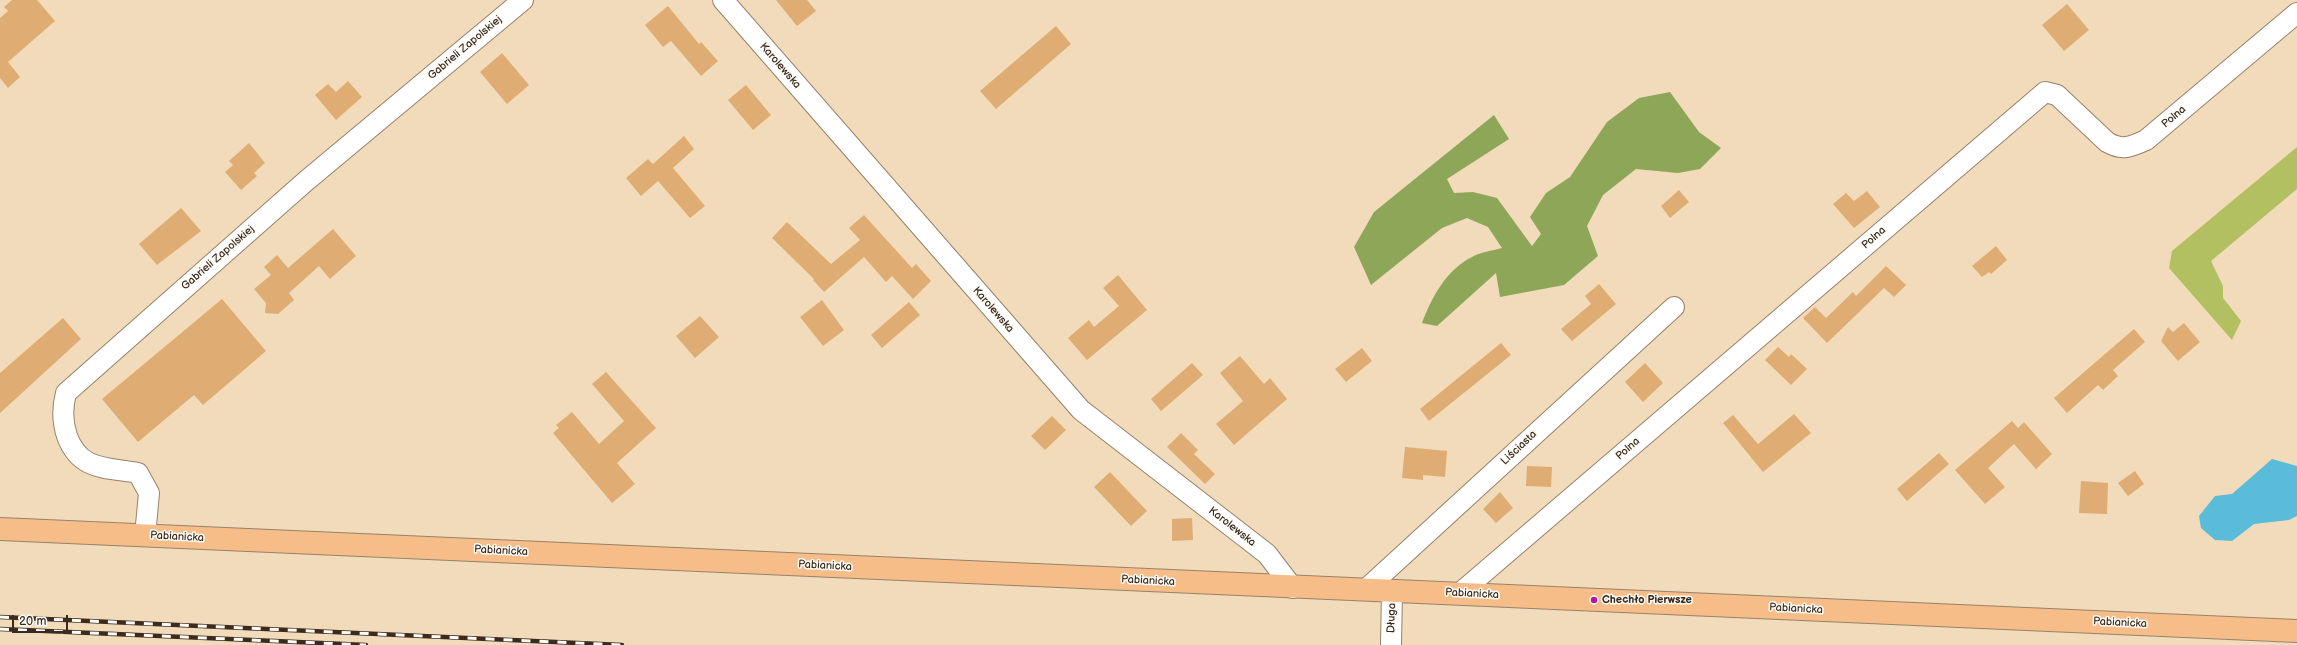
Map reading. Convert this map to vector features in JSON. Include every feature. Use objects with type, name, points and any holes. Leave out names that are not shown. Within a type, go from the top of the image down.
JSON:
[{"type":"main road","name":"Pabianicka","points":[[0,529],[1293,588],[1460,593],[2297,631]]},
{"type":"street","name":"Gabrieli Zapolskiej","points":[[145,536],[149,493],[138,473],[93,465],[79,458],[72,449],[64,427],[62,407],[66,394],[306,181],[523,0]]},
{"type":"street","name":"Karolewska","points":[[723,0],[1081,410],[1268,554],[1293,588]]},
{"type":"street","name":"Polna","points":[[1460,593],[2046,92],[2057,95],[2107,142],[2116,147],[2129,148],[2146,140],[2297,13]]},
{"type":"street","name":"Liściasta","points":[[1365,590],[1674,307]]},
{"type":"street","name":"Długa","points":[[1391,645],[1392,591]]},
{"type":"green space","points":[[1670,92],[1699,132],[1721,148],[1700,169],[1678,173],[1636,169],[1603,195],[1587,226],[1598,256],[1564,285],[1500,297],[1496,273],[1437,326],[1422,323],[1435,294],[1447,277],[1455,269],[1475,255],[1502,248],[1488,227],[1467,218],[1442,228],[1371,285],[1354,247],[1374,212],[1494,115],[1509,139],[1447,179],[1454,193],[1473,192],[1497,198],[1532,246],[1541,234],[1530,217],[1546,193],[1570,177],[1607,122],[1639,98]]},
{"type":"green space","points":[[2297,147],[2297,189],[2211,261],[2223,286],[2223,298],[2241,321],[2232,340],[2169,268],[2172,251]]},
{"type":"water","points":[[2272,459],[2297,466],[2297,516],[2289,520],[2254,524],[2232,541],[2215,540],[2201,528],[2199,516],[2215,496],[2232,494]]},
{"type":"building","points":[[12,0],[37,0],[55,21],[8,62],[20,77],[8,88],[0,78],[0,18],[8,11],[4,7]]},
{"type":"building","points":[[776,0],[807,0],[816,11],[797,26]]},
{"type":"building","points":[[2067,4],[2089,30],[2064,51],[2042,25]]},
{"type":"building","points":[[668,6],[699,44],[701,42],[718,61],[701,76],[671,41],[663,47],[645,25]]},
{"type":"building","points":[[1056,26],[1071,44],[996,109],[980,91]]},
{"type":"building","points":[[502,53],[529,85],[507,104],[480,72]]},
{"type":"building","points":[[348,81],[362,97],[336,120],[315,95],[328,84],[336,92]]},
{"type":"building","points":[[746,85],[771,115],[753,130],[728,100]]},
{"type":"building","points":[[684,136],[694,149],[673,168],[705,206],[690,218],[658,181],[641,196],[626,178],[648,159],[653,164]]},
{"type":"building","points":[[249,143],[265,163],[254,173],[257,176],[241,190],[225,172],[233,165],[229,161]]},
{"type":"building","points":[[1679,190],[1689,202],[1670,218],[1661,206]]},
{"type":"building","points":[[1867,191],[1880,207],[1854,228],[1833,204],[1846,193],[1854,201]]},
{"type":"building","points":[[181,208],[201,231],[157,265],[139,244]]},
{"type":"building","points":[[864,215],[912,268],[916,264],[931,281],[913,299],[892,276],[886,282],[864,257],[824,292],[813,280],[814,279],[772,238],[787,222],[831,264],[860,240],[849,228]]},
{"type":"building","points":[[333,229],[356,256],[330,279],[319,266],[289,293],[294,300],[278,314],[265,313],[266,303],[254,289],[271,275],[264,267],[277,255],[288,268]]},
{"type":"building","points":[[1996,246],[2007,260],[1991,274],[1989,272],[1982,277],[1972,266]]},
{"type":"building","points":[[1886,266],[1906,285],[1894,297],[1884,288],[1827,343],[1803,318],[1815,307],[1826,318],[1853,292],[1856,296]]},
{"type":"building","points":[[1118,275],[1147,310],[1087,360],[1068,338],[1089,320],[1094,327],[1119,306],[1103,288]]},
{"type":"building","points":[[1599,284],[1616,304],[1572,341],[1561,329],[1591,304],[1585,296]]},
{"type":"building","points":[[222,299],[266,351],[203,405],[194,395],[138,442],[102,399]]},
{"type":"building","points":[[822,300],[844,330],[823,346],[800,317]]},
{"type":"building","points":[[909,302],[920,315],[882,348],[871,335]]},
{"type":"building","points":[[700,316],[719,337],[695,358],[676,336]]},
{"type":"building","points":[[63,318],[81,339],[0,413],[0,373]]},
{"type":"building","points":[[2184,323],[2200,342],[2178,361],[2161,341],[2168,327],[2173,332]]},
{"type":"building","points":[[2134,329],[2145,342],[2113,370],[2118,376],[2103,390],[2098,385],[2067,413],[2054,398]]},
{"type":"building","points":[[1501,343],[1511,355],[1429,421],[1420,409]]},
{"type":"building","points":[[1778,347],[1789,357],[1791,354],[1807,369],[1791,385],[1765,360]]},
{"type":"building","points":[[1362,348],[1372,361],[1346,382],[1335,369]]},
{"type":"building","points":[[1240,356],[1264,384],[1270,378],[1287,399],[1234,445],[1216,424],[1243,401],[1220,373]]},
{"type":"building","points":[[1192,363],[1203,375],[1161,411],[1151,399]]},
{"type":"building","points":[[1645,363],[1663,383],[1643,402],[1625,382]]},
{"type":"building","points":[[606,372],[656,428],[617,463],[635,484],[612,503],[553,433],[559,428],[556,425],[572,412],[599,444],[624,421],[592,384]]},
{"type":"building","points":[[1794,414],[1811,433],[1763,472],[1723,423],[1733,415],[1758,444]]},
{"type":"building","points":[[1052,416],[1066,430],[1045,450],[1031,436]]},
{"type":"building","points":[[2012,421],[2018,428],[2024,422],[2052,454],[2036,469],[2014,444],[1988,468],[2005,487],[1985,504],[1955,470]]},
{"type":"building","points":[[1181,433],[1198,450],[1194,454],[1215,474],[1205,484],[1167,447]]},
{"type":"building","points":[[1405,447],[1447,451],[1445,477],[1423,475],[1423,480],[1402,478]]},
{"type":"building","points":[[1939,453],[1949,464],[1907,501],[1897,489]]},
{"type":"building","points":[[1527,466],[1552,467],[1551,487],[1526,486]]},
{"type":"building","points":[[2135,471],[2144,484],[2128,496],[2118,483]]},
{"type":"building","points":[[1110,472],[1147,511],[1131,526],[1094,487]]},
{"type":"building","points":[[2081,481],[2108,483],[2107,514],[2079,513]]},
{"type":"building","points":[[1500,492],[1513,508],[1496,523],[1483,509]]},
{"type":"building","points":[[1192,518],[1193,540],[1172,541],[1172,519]]},
{"type":"railway","points":[[0,617],[622,645]]},
{"type":"railway","points":[[0,629],[366,645]]},
{"type":"place","name":"Chechło Pierwsze","points":[[1594,600]]}]
